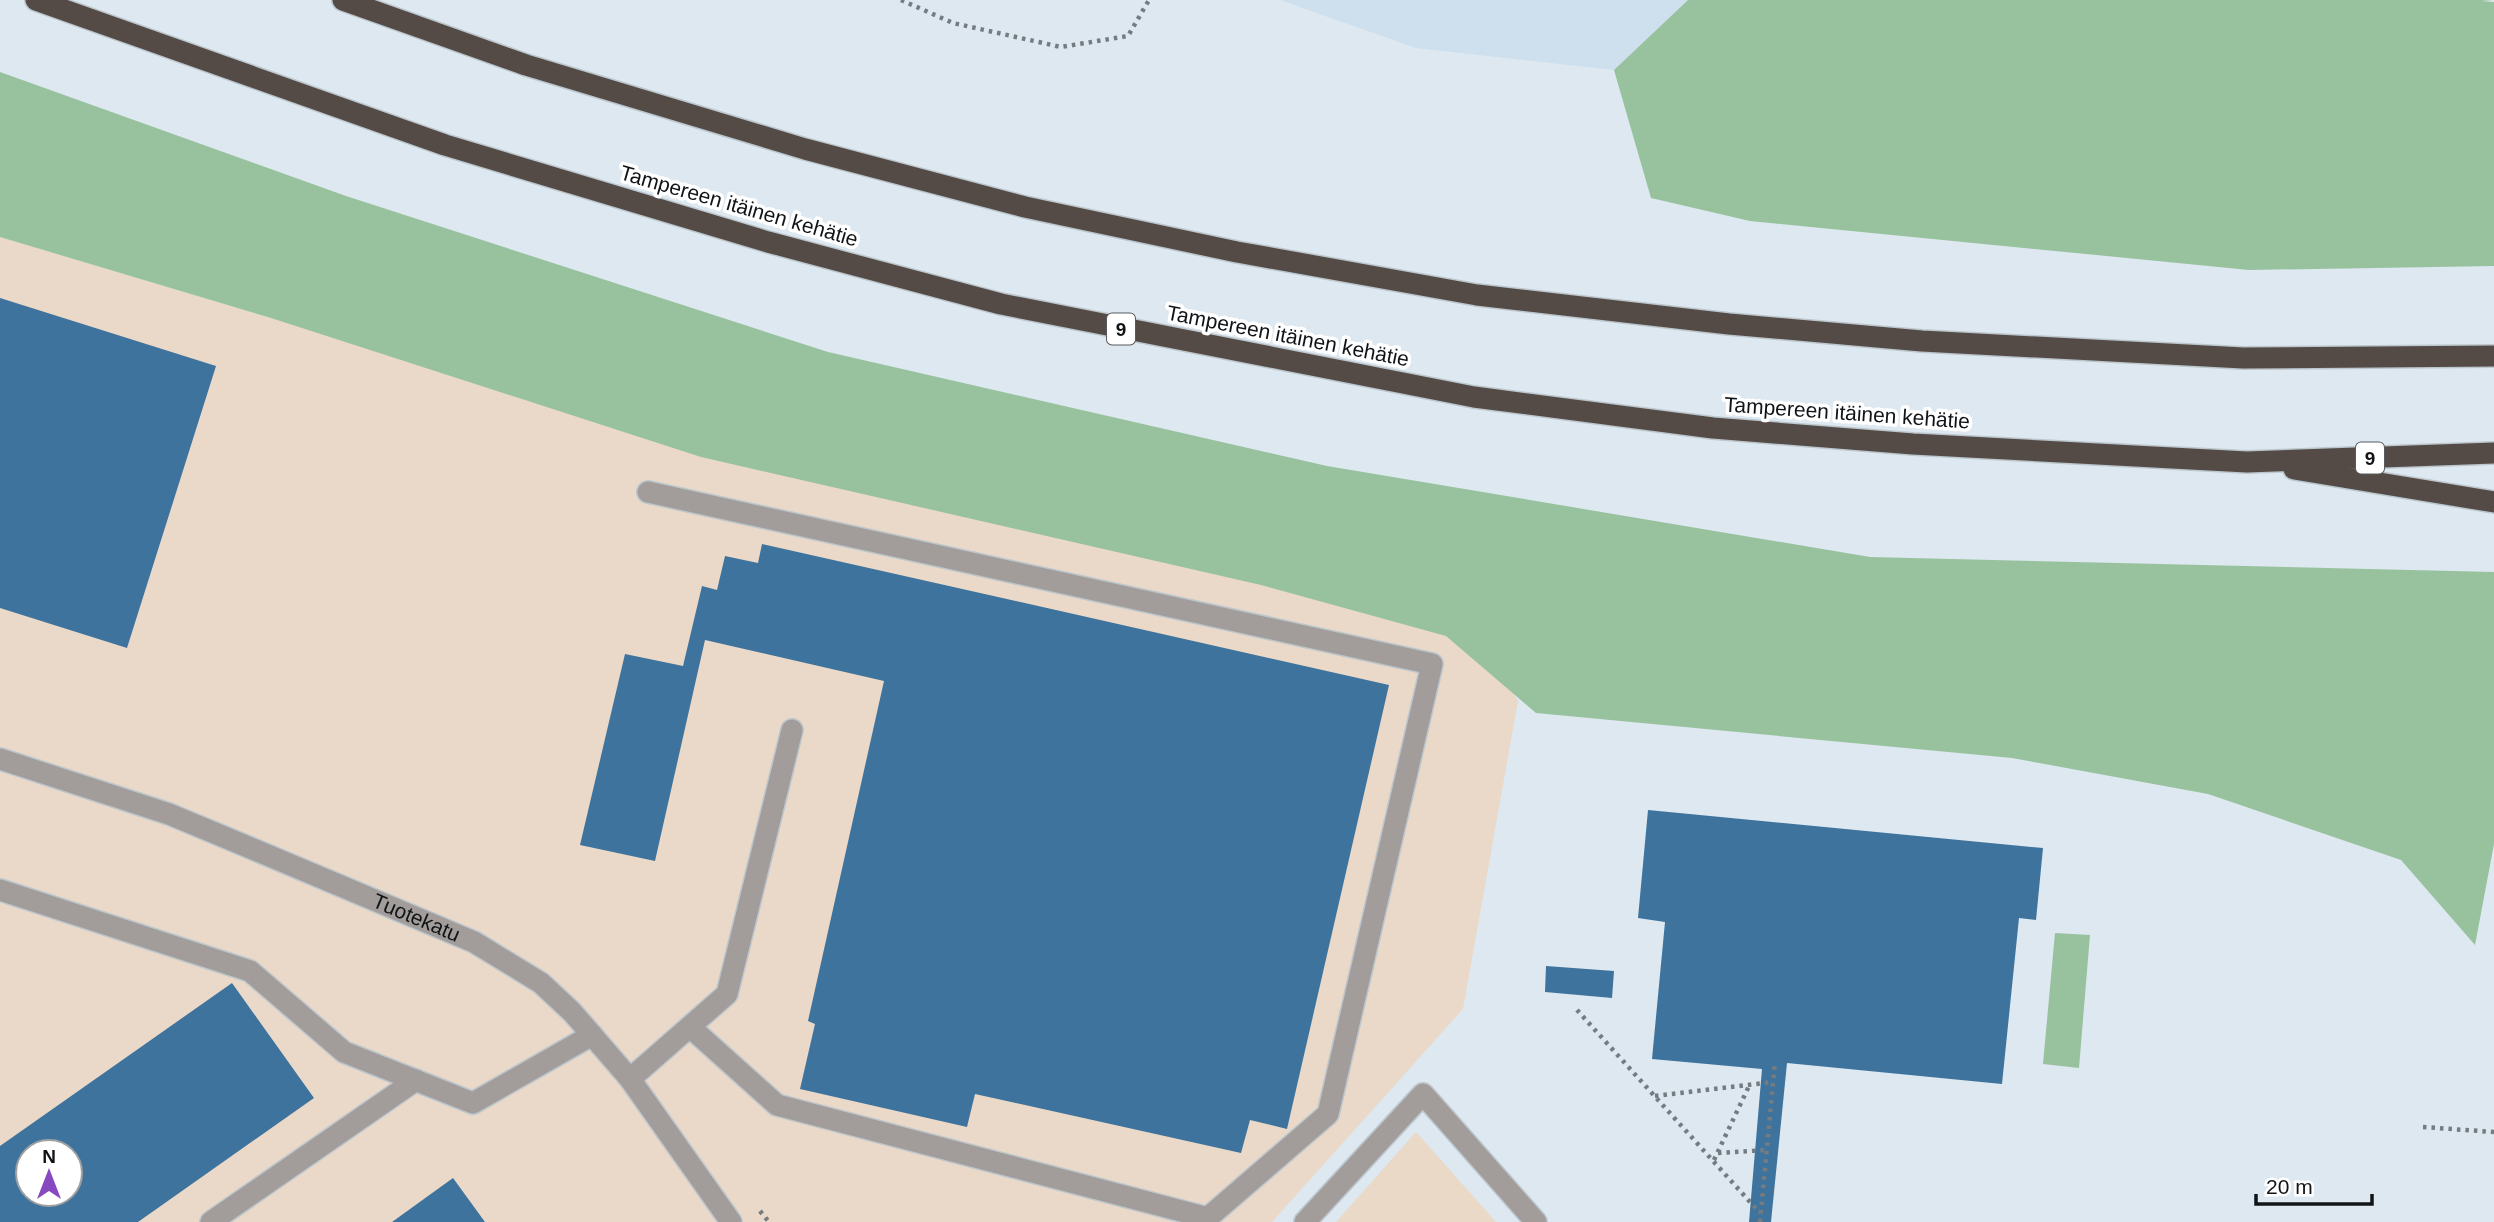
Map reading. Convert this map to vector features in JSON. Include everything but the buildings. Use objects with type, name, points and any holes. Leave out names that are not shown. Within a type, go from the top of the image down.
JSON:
[{"type":"highway","name":"Tampereen itäinen kehätie","points":[[36,0],[445,145],[768,242],[1001,304],[1475,397],[1700,426],[1913,444],[2247,462],[2494,453]]},
{"type":"highway","points":[[343,0],[526,65],[766,137],[1025,207],[1237,252],[1477,295],[1729,324],[1922,341],[2243,358],[2494,356]]},
{"type":"highway","points":[[2247,462],[2494,502]]},
{"type":"street","points":[[648,492],[1432,664],[1328,1114],[1206,1220],[777,1105],[690,1027]]},
{"type":"street","points":[[630,1079],[727,994],[792,730]]},
{"type":"street","name":"Tuotekatu","points":[[0,760],[169,814],[474,942],[541,983],[630,1079],[731,1222]]},
{"type":"street","points":[[0,890],[250,971],[344,1052],[473,1103],[592,1035]]},
{"type":"street","points":[[211,1222],[416,1080]]},
{"type":"street","points":[[1305,1222],[1423,1094],[1536,1222]]},
{"type":"path","points":[[901,0],[953,23],[1061,47],[1128,36],[1149,0]]},
{"type":"path","points":[[1577,1010],[1760,1213]]},
{"type":"path","points":[[1760,1222],[1774,1062]]},
{"type":"path","points":[[1655,1096],[1773,1082]]},
{"type":"path","points":[[1714,1161],[1750,1085]]},
{"type":"path","points":[[2423,1127],[2494,1132]]},
{"type":"path","points":[[1718,1153],[1766,1150]]},
{"type":"shaded area","points":[[1280,0],[1688,0],[1614,70],[1416,48]]},
{"type":"shaded area","points":[[0,237],[271,318],[1471,629],[1518,701],[1463,1009],[1272,1222],[0,1222]]},
{"type":"shaded area","points":[[1416,1132],[1496,1222],[1336,1222]]},
{"type":"green space","points":[[1688,0],[2494,0],[2481,1],[2494,2],[2494,266],[2249,270],[1750,221],[1651,198],[1614,70]]},
{"type":"green space","points":[[0,72],[346,196],[828,352],[1327,466],[1870,557],[2494,572],[2494,844],[2475,945],[2401,860],[2208,794],[2012,758],[1536,713],[1446,636],[1261,585],[701,457],[271,318],[0,237]]},
{"type":"green space","points":[[2055,933],[2090,935],[2079,1068],[2043,1064]]}]
